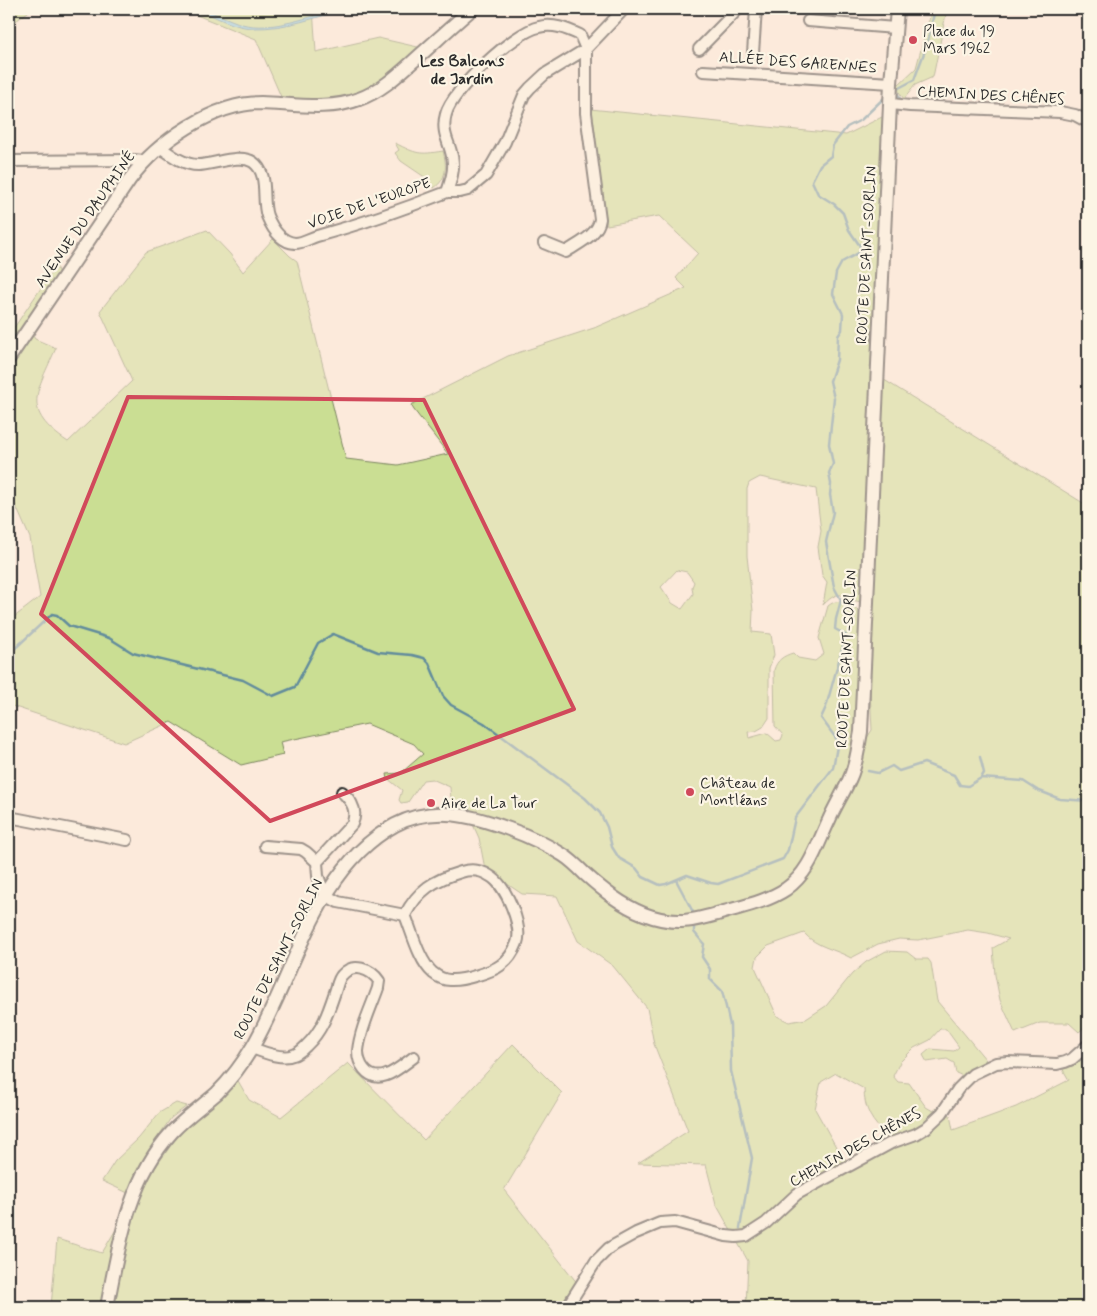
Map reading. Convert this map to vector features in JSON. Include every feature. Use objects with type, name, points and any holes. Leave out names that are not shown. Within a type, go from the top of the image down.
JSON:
[{"type":"street","name":"AVENUE DU DAUPHINÉ","points":[[9,358],[121,192],[144,161],[160,148],[208,117],[240,105],[259,103],[327,105],[359,100],[374,93],[388,83],[472,9]]},
{"type":"street","points":[[447,192],[468,190],[486,176],[505,142],[524,95],[545,74],[586,48],[624,9]]},
{"type":"street","points":[[699,49],[738,9]]},
{"type":"street","points":[[753,53],[756,9]]},
{"type":"street","name":"ROUTE DE SAINT-SORLIN","points":[[108,1307],[120,1236],[149,1162],[174,1130],[223,1086],[241,1065],[252,1048],[325,895],[352,858],[386,831],[407,820],[422,815],[438,813],[471,816],[534,839],[564,855],[620,902],[640,912],[671,922],[701,919],[776,895],[787,889],[813,858],[827,822],[850,778],[857,757],[861,732],[891,94],[897,9]]},
{"type":"street","points":[[808,21],[895,28]]},
{"type":"street","name":"VOIE DE L'EUROPE","points":[[160,148],[190,164],[198,165],[245,159],[252,161],[261,171],[264,204],[270,224],[276,233],[294,243],[299,243],[447,192],[453,163],[444,133],[446,113],[455,96],[468,81],[500,50],[519,36],[532,29],[547,25],[580,35],[586,48]]},
{"type":"street","points":[[544,243],[566,252],[594,233],[600,224],[586,113],[586,48]]},
{"type":"street","name":"ALLÉE DES GARENNES","points":[[703,71],[891,94]]},
{"type":"street","name":"CHEMIN DES CHÊNES","points":[[891,94],[910,106],[1060,112],[1075,115],[1088,122]]},
{"type":"street","points":[[9,161],[144,161]]},
{"type":"street","points":[[342,792],[352,801],[355,818],[352,824],[317,862],[316,869],[325,895],[338,902],[405,915]]},
{"type":"street","points":[[9,817],[126,840]]},
{"type":"street","points":[[265,846],[301,850],[317,862]]},
{"type":"street","points":[[480,871],[496,879],[502,888],[515,916],[519,936],[513,951],[500,965],[466,978],[445,979],[434,973],[427,966],[405,915],[418,894],[426,887],[460,872],[480,871]]},
{"type":"street","points":[[252,1048],[286,1057],[297,1054],[312,1041],[323,1026],[342,975],[351,969],[364,968],[371,972],[378,981],[378,988],[361,1036],[358,1052],[363,1067],[369,1074],[382,1077],[414,1057]]},
{"type":"street","name":"CHEMIN DES CHÊNES","points":[[567,1307],[596,1261],[609,1248],[636,1232],[660,1223],[675,1222],[726,1236],[746,1236],[766,1223],[803,1190],[926,1128],[942,1114],[958,1088],[973,1074],[1002,1062],[1057,1064],[1072,1058],[1088,1045]]},
{"type":"highlighted area","points":[[128,397],[424,400],[574,709],[270,821],[41,614]]},
{"type":"green space","points":[[9,9],[32,9],[9,26]]},
{"type":"green space","points":[[186,9],[313,9],[316,52],[378,38],[422,48],[383,81],[366,91],[331,100],[282,99],[256,39],[189,12]]},
{"type":"green space","points":[[932,9],[947,9],[933,77],[915,85],[904,99],[899,92],[898,85],[916,68]]},
{"type":"green space","points":[[590,109],[846,135],[886,115],[861,602],[838,595],[829,599],[823,605],[827,582],[822,575],[818,547],[821,531],[816,489],[760,477],[749,483],[747,489],[747,556],[753,611],[752,632],[771,634],[774,655],[769,668],[769,718],[763,727],[756,731],[748,732],[749,738],[767,733],[776,741],[781,740],[783,735],[775,726],[775,667],[781,659],[793,653],[798,658],[815,661],[824,654],[819,638],[828,606],[837,602],[845,603],[861,612],[852,752],[865,741],[872,730],[869,670],[881,378],[1088,506],[1088,1024],[1079,1032],[1069,1023],[1040,1023],[1015,1033],[1000,1000],[995,975],[993,948],[1009,939],[988,933],[968,930],[918,940],[899,939],[878,944],[851,958],[814,942],[804,933],[768,946],[757,957],[755,967],[777,1016],[789,1022],[806,1019],[826,1006],[852,974],[866,962],[886,951],[907,952],[916,959],[928,959],[931,963],[937,1001],[986,1060],[963,1076],[956,1073],[954,1063],[947,1059],[927,1062],[923,1055],[930,1049],[954,1051],[959,1047],[946,1029],[940,1029],[930,1040],[914,1048],[900,1062],[893,1076],[898,1082],[909,1083],[926,1107],[933,1111],[940,1106],[950,1115],[953,1130],[1016,1107],[1069,1080],[1062,1068],[1088,1050],[1088,1307],[746,1307],[748,1261],[716,1204],[706,1165],[638,1163],[688,1131],[654,1044],[647,1008],[613,966],[578,941],[557,896],[522,894],[485,869],[479,838],[467,811],[453,803],[450,787],[432,779],[423,780],[408,802],[401,803],[399,800],[402,790],[388,779],[387,774],[401,773],[423,754],[414,744],[367,724],[280,742],[283,755],[241,765],[171,722],[124,743],[9,705],[9,621],[40,597],[30,538],[15,504],[9,504],[9,369],[33,336],[35,339],[56,348],[39,389],[37,399],[38,410],[43,420],[53,431],[68,442],[132,381],[100,311],[146,252],[207,230],[230,254],[243,272],[273,239],[297,261],[346,459],[398,465],[448,454],[411,405],[508,356],[594,328],[686,288],[676,278],[698,253],[659,216],[607,225]],"holes":[[[677,570],[687,572],[694,582],[692,587],[693,594],[682,609],[672,603],[661,587]],[[836,1073],[864,1089],[867,1109],[877,1126],[887,1135],[884,1144],[849,1162],[840,1154],[815,1109],[821,1082]]]},
{"type":"green space","points":[[395,143],[418,153],[443,151],[445,172],[441,181],[434,188],[426,178],[401,161],[395,153],[399,150]]},
{"type":"green space","points":[[56,266],[59,274],[9,349],[9,335]]},
{"type":"green space","points":[[513,1044],[562,1093],[504,1190],[578,1284],[560,1307],[51,1307],[57,1239],[102,1253],[138,1192],[186,1124],[237,1079],[249,1100],[281,1117],[348,1063],[424,1140]]},
{"type":"green space","points":[[176,1103],[187,1106],[171,1118],[145,1156],[128,1193],[102,1181],[115,1161],[139,1138],[159,1113]]},
{"type":"water","points":[[199,9],[242,24],[265,26],[278,25],[338,9],[346,9],[289,25],[247,28],[218,19]]},
{"type":"waterway","points":[[895,90],[914,80],[927,45],[935,9]]},
{"type":"waterway","points":[[896,90],[901,101],[903,101]]},
{"type":"waterway","points":[[9,654],[52,614],[57,615],[69,626],[109,638],[133,653],[243,680],[273,696],[295,687],[318,643],[333,634],[378,652],[424,658],[429,663],[443,696],[451,705],[484,723],[585,798],[600,813],[607,827],[612,847],[619,858],[636,868],[643,877],[660,885],[687,875],[718,884],[783,859],[788,850],[795,818],[833,768],[838,741],[821,718],[826,707],[846,635],[835,629],[841,600],[834,587],[826,542],[833,512],[829,473],[833,464],[829,444],[834,398],[830,381],[837,360],[838,336],[842,330],[843,314],[833,294],[836,273],[842,262],[860,252],[860,246],[849,230],[843,213],[834,204],[818,194],[812,181],[820,165],[831,156],[833,145],[847,127],[861,120],[886,96]]},
{"type":"waterway","points":[[9,344],[14,336]]},
{"type":"waterway","points":[[980,757],[984,773],[981,778]]},
{"type":"waterway","points":[[868,771],[878,773],[892,766],[899,771],[924,763],[954,775],[960,785],[968,786],[981,778],[1023,781],[1037,790],[1060,799],[1088,801]]},
{"type":"waterway","points":[[676,880],[693,912]]},
{"type":"waterway","points":[[694,925],[694,932],[704,944],[702,957],[710,969],[710,979],[722,991],[726,1007],[730,1025],[731,1071],[752,1158],[740,1228]]},
{"type":"place","name":"Place du 19 Mars 1962","points":[[913,40]]},
{"type":"place","name":"Château de Montléans","points":[[690,792]]},
{"type":"place","name":"Aire de La Tour","points":[[431,803]]},
{"type":"district","name":"Les Balcons de Jardin","points":[[462,69]]}]
